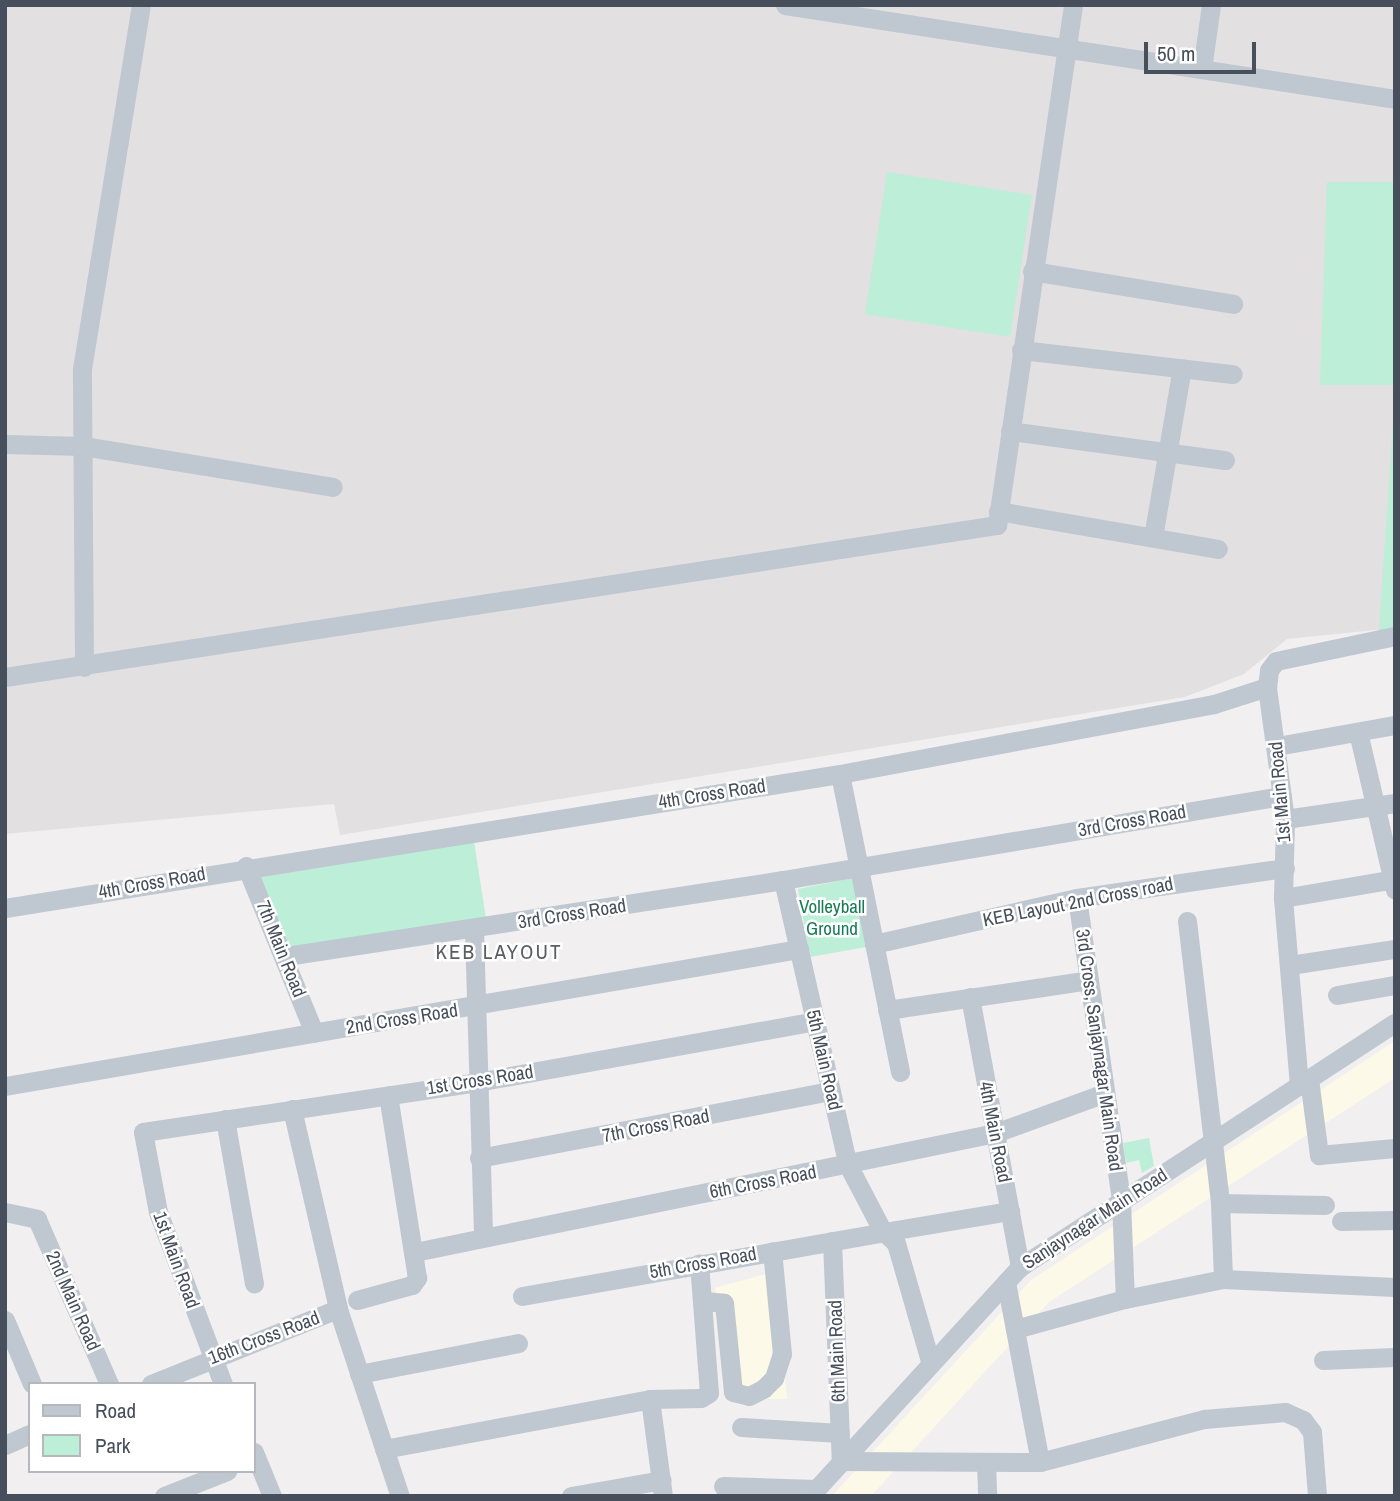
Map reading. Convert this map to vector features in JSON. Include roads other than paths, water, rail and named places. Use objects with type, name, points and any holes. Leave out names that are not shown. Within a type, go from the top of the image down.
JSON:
[{"type":"street","points":[[84,667],[82,369],[141,5]]},
{"type":"street","points":[[785,5],[823,8],[1395,99]]},
{"type":"street","points":[[5,677],[997,525],[1064,48],[1073,5]]},
{"type":"street","points":[[1202,69],[1211,5]]},
{"type":"street","points":[[1032,271],[1233,304]]},
{"type":"street","points":[[1021,350],[1233,374]]},
{"type":"street","points":[[1153,537],[1182,368]]},
{"type":"street","points":[[1010,431],[1225,460]]},
{"type":"street","points":[[5,444],[83,446],[333,487]]},
{"type":"street","points":[[998,511],[1218,549]]},
{"type":"street","points":[[1267,687],[1269,670],[1276,662],[1395,636]]},
{"type":"street","name":"1st Main Road","points":[[1267,687],[1285,819],[1283,898],[1290,965],[1304,1082],[1319,1155],[1395,1148]]},
{"type":"street","name":"4th Cross Road","points":[[5,908],[246,866],[840,774],[1214,704],[1267,687]]},
{"type":"street","points":[[1277,746],[1395,724]]},
{"type":"street","points":[[1283,898],[1394,883],[1372,807],[1357,732]]},
{"type":"street","points":[[840,774],[900,1072]]},
{"type":"street","name":"3rd Cross Road","points":[[286,956],[474,930],[1282,796]]},
{"type":"street","points":[[1285,819],[1395,803]]},
{"type":"street","name":"7th Main Road","points":[[246,866],[286,956],[314,1033]]},
{"type":"street","name":"KEB Layout 2nd Cross road","points":[[874,944],[1077,898],[1285,868]]},
{"type":"street","name":"5th Main Road","points":[[783,880],[848,1165],[888,1234],[930,1361]]},
{"type":"street","name":"3rd Cross, Sanjaynagar Main Road","points":[[1077,898],[1121,1201],[1125,1299]]},
{"type":"street","points":[[1187,921],[1220,1203],[1223,1279]]},
{"type":"street","points":[[474,930],[482,1238]]},
{"type":"street","name":"2nd Cross Road","points":[[5,1086],[477,1007],[799,949]]},
{"type":"street","points":[[1290,965],[1395,949]]},
{"type":"street","points":[[887,1010],[1089,979]]},
{"type":"street","points":[[1336,995],[1395,985]]},
{"type":"street","name":"4th Main Road","points":[[970,997],[1020,1267]]},
{"type":"street","name":"1st Cross Road","points":[[143,1132],[477,1082],[815,1021]]},
{"type":"street","name":"Sanjaynagar Main Road","points":[[812,1492],[930,1361],[1020,1267],[1395,1023]]},
{"type":"street","name":"7th Cross Road","points":[[479,1157],[831,1091]]},
{"type":"street","name":"6th Cross Road","points":[[415,1252],[995,1133],[1105,1093]]},
{"type":"street","points":[[356,1300],[416,1283],[415,1252],[388,1095]]},
{"type":"street","points":[[292,1109],[338,1309],[400,1496]]},
{"type":"street","points":[[225,1119],[254,1283]]},
{"type":"street","name":"1st Main Road","points":[[143,1132],[158,1212],[222,1382]]},
{"type":"street","points":[[1220,1203],[1325,1205]]},
{"type":"street","name":"5th Cross Road","points":[[522,1296],[699,1263],[888,1234],[1010,1211]]},
{"type":"street","name":"2nd Main Road","points":[[5,1212],[37,1219],[108,1382]]},
{"type":"street","points":[[1341,1221],[1395,1220]]},
{"type":"street","name":"6th Main Road","points":[[832,1241],[841,1461]]},
{"type":"street","points":[[703,1301],[724,1303],[733,1392],[749,1396],[763,1389],[774,1378],[782,1354],[772,1251]]},
{"type":"street","points":[[384,1449],[650,1399],[701,1398],[709,1393],[699,1263]]},
{"type":"street","points":[[1015,1329],[1125,1299],[1223,1279],[1395,1287]]},
{"type":"street","points":[[1006,1282],[1040,1462]]},
{"type":"street","name":"16th Cross Road","points":[[156,1382],[338,1309]]},
{"type":"street","points":[[5,1320],[31,1382]]},
{"type":"street","points":[[359,1374],[518,1343]]},
{"type":"street","points":[[1323,1360],[1395,1357]]},
{"type":"street","points":[[571,1496],[662,1488],[650,1399]]},
{"type":"street","points":[[841,1461],[1040,1462],[1204,1419],[1285,1412],[1303,1420],[1312,1432],[1317,1496]]},
{"type":"street","points":[[741,1427],[840,1433]]},
{"type":"street","points":[[5,1445],[28,1435]]},
{"type":"street","points":[[256,1460],[272,1496]]},
{"type":"street","points":[[986,1462],[987,1496]]},
{"type":"street","points":[[164,1496],[222,1473]]},
{"type":"street","points":[[723,1486],[812,1492]]},
{"type":"district","name":"KEB LAYOUT","points":[[499,952]]},
{"type":"park label","name":"Volleyball Ground","points":[[832,918]]}]
